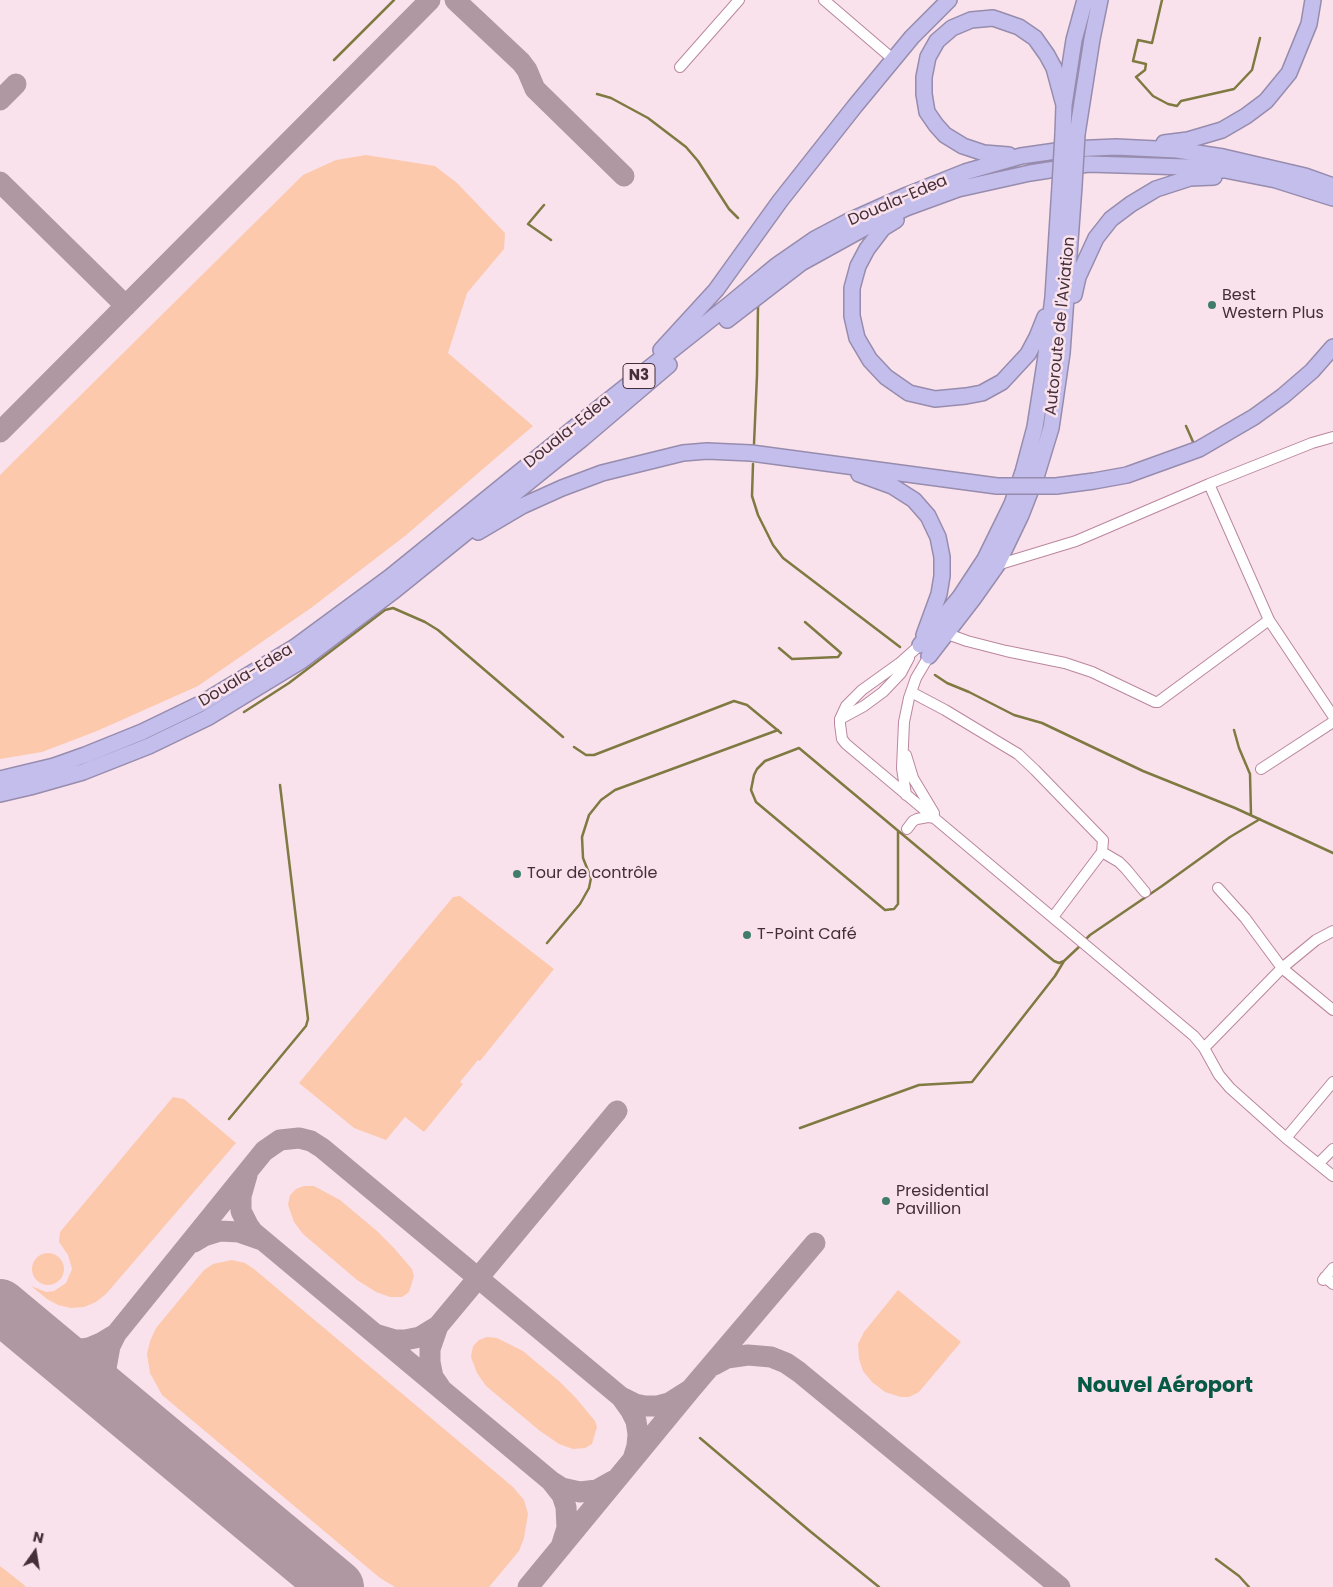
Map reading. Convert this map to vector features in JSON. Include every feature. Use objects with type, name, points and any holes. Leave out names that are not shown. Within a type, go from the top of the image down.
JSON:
[{"type":"highway","points":[[630,383],[716,290],[780,200],[855,106],[912,38],[949,0]]},
{"type":"highway","name":"Autoroute de l'Aviation","points":[[1070,134],[1064,105],[1074,40],[1085,0]]},
{"type":"highway","name":"Autoroute de l'Aviation","points":[[920,651],[973,599],[997,565],[1021,515],[1037,474],[1051,428],[1062,353],[1070,134],[1100,0]]},
{"type":"highway","points":[[1116,147],[1188,140],[1222,130],[1246,116],[1266,101],[1289,73],[1308,24],[1313,0]]},
{"type":"highway","points":[[1021,156],[984,153],[963,146],[945,135],[936,125],[927,112],[924,77],[928,57],[937,41],[952,28],[970,20],[993,18],[1020,27],[1036,38],[1054,68],[1064,105]]},
{"type":"highway","name":"Douala-Edea","points":[[0,779],[54,766],[142,732],[202,703],[295,647],[390,577],[776,266],[815,239],[907,195],[965,172],[1021,156],[1070,149],[1116,147],[1178,150],[1231,158],[1305,176],[1333,186]]},
{"type":"highway","name":"Douala-Edea","points":[[0,794],[83,772],[149,746],[206,718],[301,661],[395,590],[582,439],[672,362],[801,264],[868,226],[906,208],[958,189],[1030,173],[1088,164],[1156,165],[1225,170],[1276,180],[1333,198]]},
{"type":"highway","points":[[1062,353],[1078,278],[1096,238],[1110,219],[1130,204],[1156,189],[1190,178],[1227,177],[1263,182],[1301,191],[1333,202]]},
{"type":"highway","name":"Autoroute de l'Aviation","points":[[940,631],[985,559],[1012,504],[1036,427],[1067,186]]},
{"type":"highway","points":[[958,189],[909,210],[883,228],[867,248],[858,266],[852,288],[852,316],[857,338],[870,360],[886,377],[909,393],[935,399],[982,393],[1002,382],[1028,354],[1053,297]]},
{"type":"highway","points":[[395,590],[499,518],[522,506],[602,473],[683,453],[707,451],[751,453],[997,486],[1056,486],[1127,474],[1199,449],[1254,416],[1283,396],[1312,371],[1333,347]]},
{"type":"highway","points":[[828,463],[892,486],[914,500],[928,516],[938,537],[942,556],[942,576],[939,594],[920,651]]},
{"type":"street","points":[[680,67],[738,0]]},
{"type":"street","points":[[824,0],[894,60]]},
{"type":"street","points":[[997,565],[1076,540],[1209,484],[1312,443],[1333,437]]},
{"type":"street","points":[[1209,484],[1269,620],[1333,716]]},
{"type":"street","points":[[940,631],[1006,651],[1066,663],[1092,672],[1158,702],[1269,620]]},
{"type":"street","points":[[920,651],[883,692],[864,706],[840,719],[840,732],[846,744],[1182,1025],[1204,1048],[1219,1075],[1230,1088],[1286,1138],[1333,1176]]},
{"type":"street","name":"Autoroute de l'Aviation","points":[[906,795],[902,768],[902,741],[911,692],[921,669],[920,651]]},
{"type":"street","points":[[911,692],[1018,754],[1103,840],[1102,852],[1053,917]]},
{"type":"street","points":[[1261,770],[1333,722]]},
{"type":"street","points":[[902,741],[913,778],[939,821]]},
{"type":"street","points":[[907,829],[912,821],[917,819],[928,817],[939,821]]},
{"type":"street","points":[[1102,852],[1119,862],[1145,892]]},
{"type":"street","points":[[1218,888],[1240,912],[1282,968],[1333,1010]]},
{"type":"street","points":[[1204,1048],[1282,968],[1316,940],[1333,931]]},
{"type":"street","points":[[1286,1138],[1333,1082]]},
{"type":"street","points":[[1318,1164],[1333,1149]]},
{"type":"street","points":[[1327,1280],[1333,1268]]},
{"type":"shaded area","points":[[366,155],[435,166],[457,183],[505,233],[504,249],[467,293],[448,353],[533,426],[405,536],[311,608],[198,686],[97,731],[42,752],[0,759],[0,475],[303,175],[336,160]]},
{"type":"shaded area","points":[[460,896],[554,969],[480,1061],[478,1060],[460,1082],[463,1084],[424,1132],[405,1117],[386,1140],[354,1128],[299,1083],[453,897]]},
{"type":"shaded area","points":[[173,1097],[184,1099],[236,1143],[106,1294],[96,1302],[84,1307],[71,1308],[58,1305],[47,1299],[31,1286],[46,1292],[54,1291],[66,1283],[72,1269],[68,1255],[59,1242],[60,1232]]},
{"type":"shaded area","points":[[304,1186],[314,1186],[340,1200],[393,1247],[412,1269],[414,1276],[409,1292],[402,1297],[390,1297],[376,1292],[357,1280],[303,1234],[294,1222],[288,1205],[290,1195],[296,1189]]},
{"type":"shaded area","points":[[48,1253],[60,1257],[64,1269],[60,1281],[48,1285],[36,1281],[32,1269],[36,1257]]},
{"type":"shaded area","points":[[232,1260],[245,1263],[254,1269],[513,1487],[524,1500],[528,1514],[524,1538],[519,1551],[489,1587],[395,1587],[380,1578],[162,1395],[150,1373],[147,1354],[156,1328],[204,1270],[213,1264]]},
{"type":"shaded area","points":[[898,1290],[961,1342],[919,1392],[909,1397],[901,1397],[885,1392],[872,1382],[863,1371],[859,1359],[858,1344],[864,1332]]},
{"type":"shaded area","points":[[487,1337],[497,1338],[523,1351],[576,1398],[595,1421],[597,1427],[592,1444],[585,1448],[573,1449],[559,1444],[540,1431],[486,1386],[477,1373],[471,1357],[473,1346],[479,1340]]},
{"type":"shaded area","points":[[0,1566],[23,1584],[26,1587],[0,1587]]},
{"type":"waterway","points":[[334,60],[394,0]]},
{"type":"waterway","points":[[1162,0],[1152,43],[1138,40],[1133,61],[1146,64],[1145,70],[1136,77],[1153,96],[1168,104],[1177,106],[1181,101],[1234,89],[1252,70],[1260,38]]},
{"type":"waterway","points":[[597,94],[611,98],[648,118],[686,147],[698,161],[729,209],[738,218]]},
{"type":"waterway","points":[[544,205],[528,224],[551,240]]},
{"type":"waterway","points":[[754,444],[758,306]]},
{"type":"waterway","points":[[1186,426],[1194,444]]},
{"type":"waterway","points":[[753,464],[752,496],[758,515],[773,545],[783,558],[900,647]]},
{"type":"waterway","points":[[244,712],[289,683],[385,610],[393,608],[438,630],[563,737]]},
{"type":"waterway","points":[[779,648],[792,659],[838,657],[841,653],[805,622]]},
{"type":"waterway","points":[[935,675],[947,683],[1014,715],[1042,723],[1143,771],[1235,808],[1333,853]]},
{"type":"waterway","points":[[574,747],[586,755],[594,755],[734,701],[747,705],[781,733]]},
{"type":"waterway","points":[[547,943],[580,904],[589,888],[591,878],[583,858],[582,837],[589,815],[601,800],[615,790],[778,730]]},
{"type":"waterway","points":[[1234,730],[1250,774],[1251,815]]},
{"type":"waterway","points":[[898,832],[898,904],[894,909],[885,910],[756,802],[751,790],[754,775],[765,761],[799,748],[1054,961],[1059,963],[1064,961]]},
{"type":"waterway","points":[[229,1119],[306,1026],[308,1019],[280,785]]},
{"type":"waterway","points":[[1084,941],[1230,837],[1260,819]]},
{"type":"waterway","points":[[800,1128],[919,1085],[972,1082],[1055,976],[1064,961],[1081,945]]},
{"type":"waterway","points":[[700,1438],[879,1587]]},
{"type":"waterway","points":[[1216,1559],[1239,1576],[1249,1587]]},
{"type":"taxiway","points":[[0,432],[430,0]]},
{"type":"taxiway","points":[[455,0],[521,62],[527,70],[535,89],[624,176]]},
{"type":"taxiway","points":[[0,100],[16,84]]},
{"type":"taxiway","points":[[0,182],[126,306]]},
{"type":"taxiway","points":[[440,1387],[433,1377],[430,1362],[430,1349],[438,1326],[617,1111]]},
{"type":"taxiway","points":[[40,1339],[53,1346],[75,1350],[89,1348],[116,1334],[264,1151],[280,1140],[299,1138],[311,1141],[322,1148],[621,1397],[635,1404],[658,1406],[669,1403],[691,1389]]},
{"type":"taxiway","points":[[247,1175],[241,1196],[241,1211],[253,1232],[551,1481],[562,1495],[566,1507],[567,1528],[561,1547]]},
{"type":"taxiway","points":[[194,1242],[204,1236],[220,1231],[239,1232],[262,1240]]},
{"type":"taxiway","points":[[528,1587],[691,1389],[815,1243]]},
{"type":"taxiway","points":[[375,1334],[395,1340],[405,1340],[420,1337],[438,1326]]},
{"type":"taxiway","points":[[116,1334],[110,1346],[106,1368],[111,1389],[122,1407]]},
{"type":"taxiway","points":[[714,1365],[727,1358],[748,1355],[771,1357],[786,1363],[1060,1587]]},
{"type":"taxiway","points":[[621,1397],[636,1421],[638,1434],[633,1459]]},
{"type":"taxiway","points":[[551,1481],[562,1488],[580,1492],[597,1490],[613,1481]]},
{"type":"runway","points":[[0,1306],[337,1587]]},
{"type":"place","name":"Best Western Plus","points":[[1212,305]]},
{"type":"place","name":"Tour de contrôle","points":[[517,874]]},
{"type":"place","name":"T-Point Café","points":[[747,935]]},
{"type":"place","name":"Presidential Pavillion","points":[[886,1201]]},
{"type":"district","name":"Nouvel Aéroport","points":[[1165,1387]]}]
